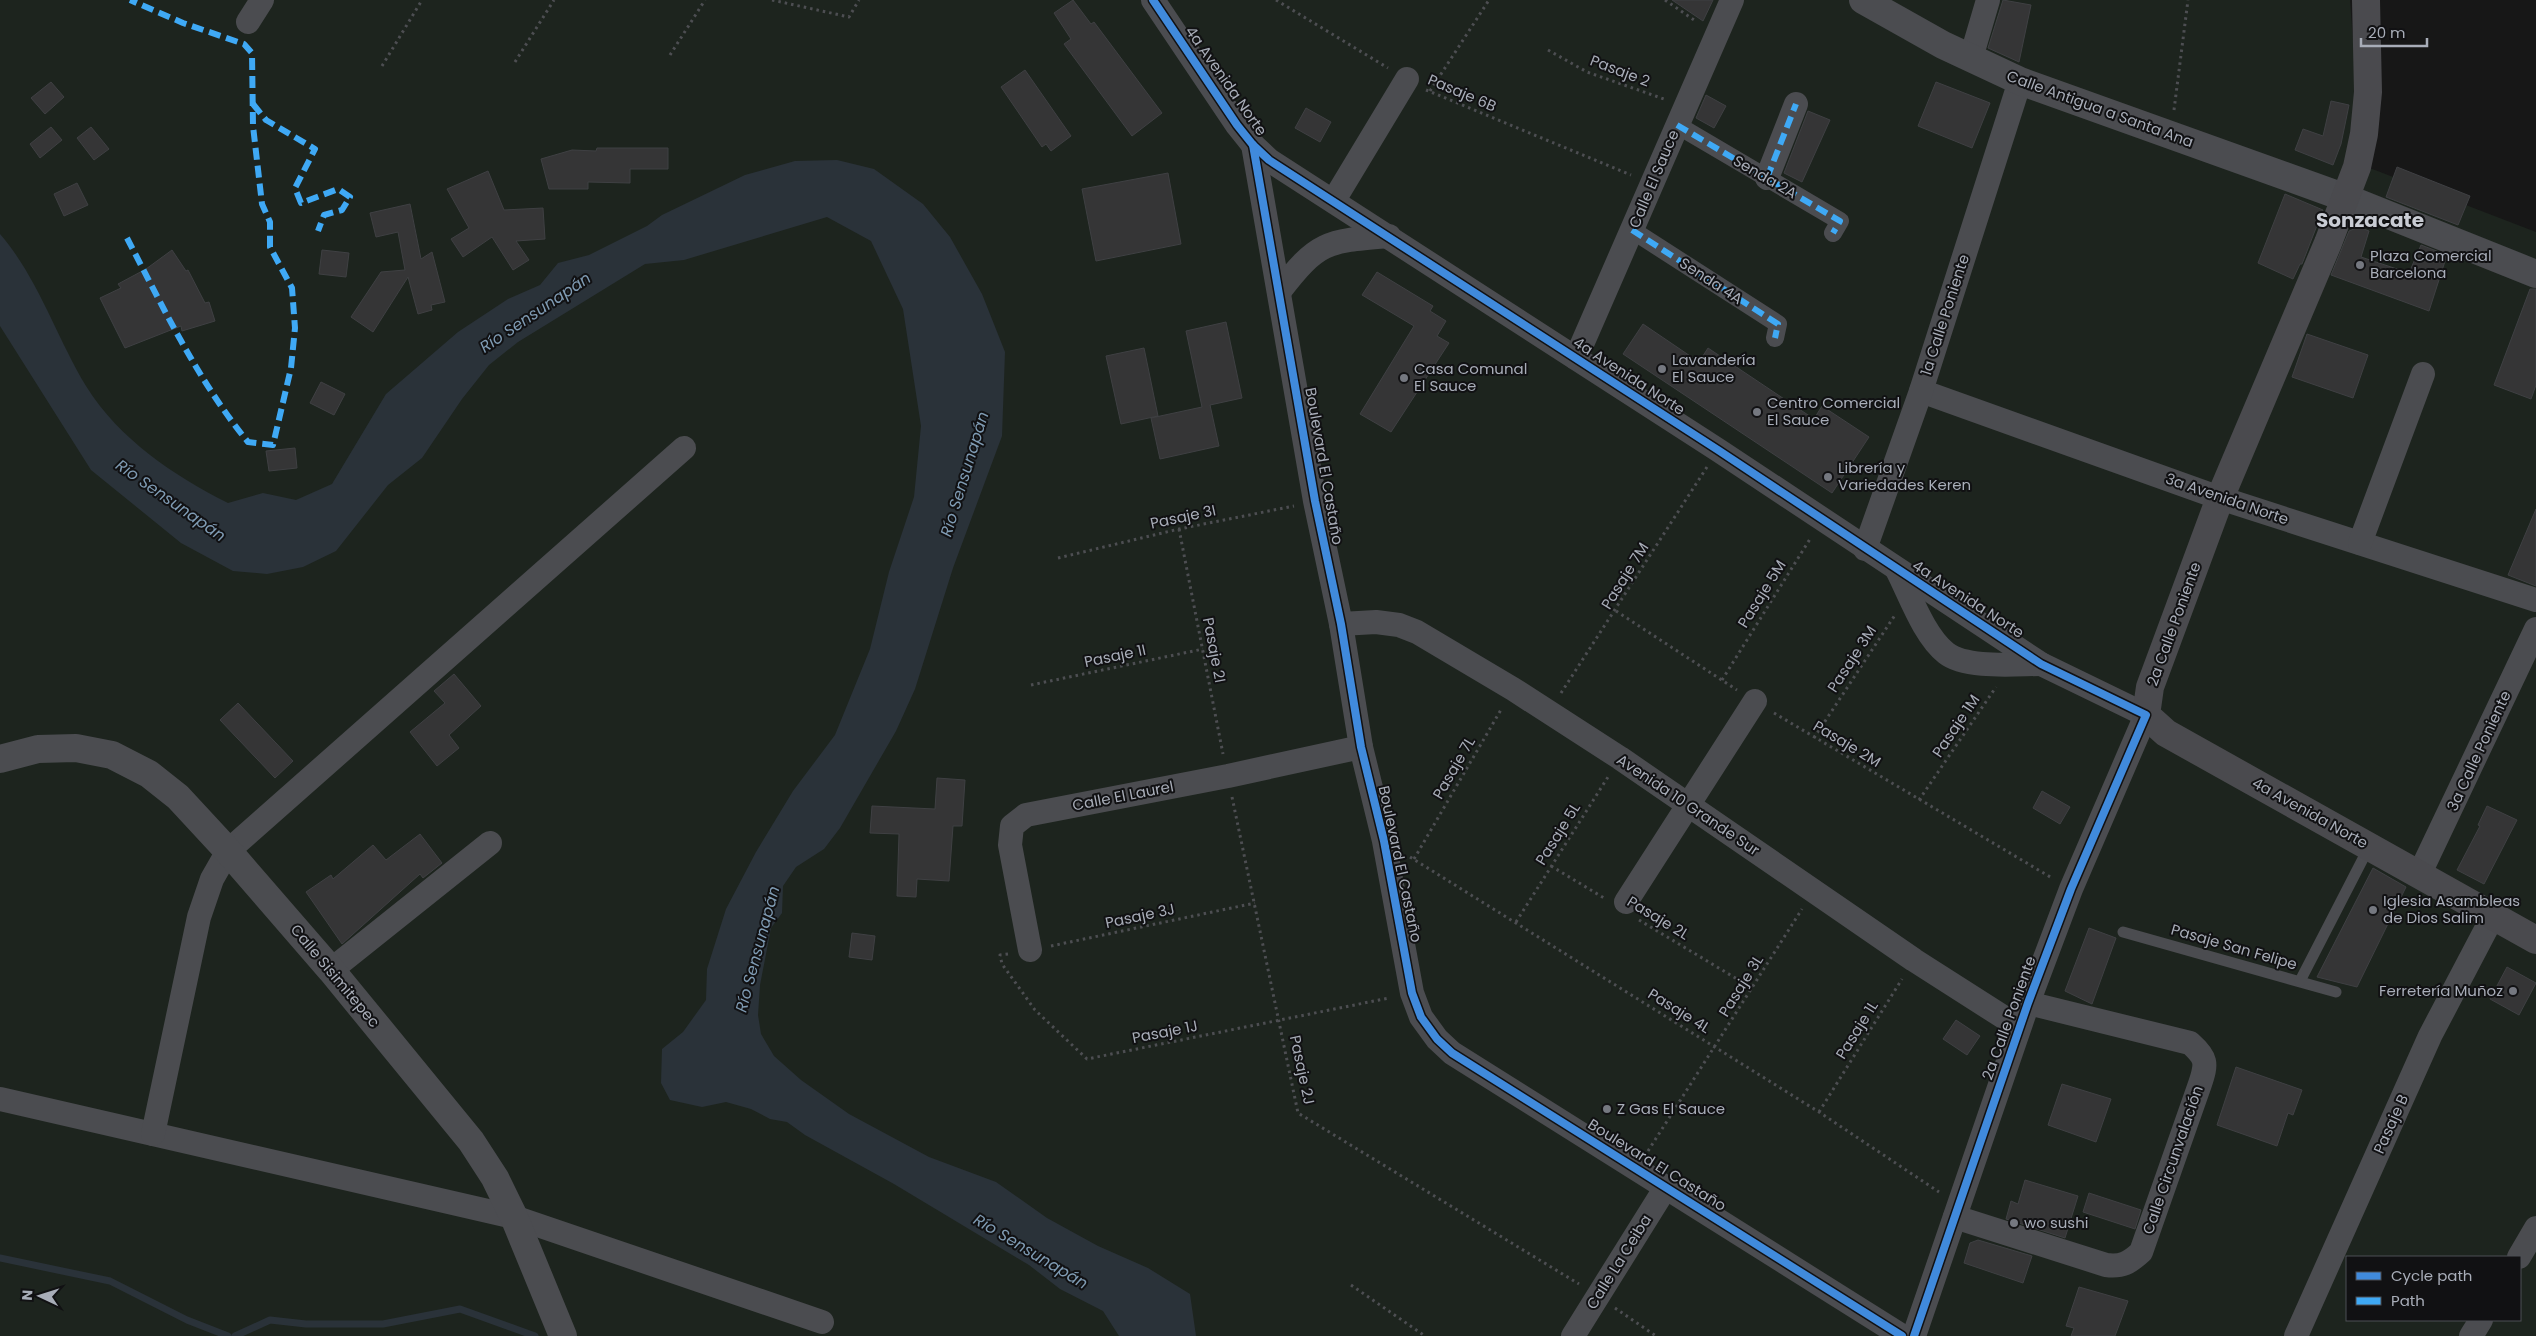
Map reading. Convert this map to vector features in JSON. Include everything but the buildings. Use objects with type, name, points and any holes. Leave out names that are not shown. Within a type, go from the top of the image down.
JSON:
[{"type":"main road","name":"2a Calle Poniente","points":[[2146,715],[2150,687],[2220,498],[2346,198],[2357,167],[2364,134],[2368,92],[2366,0]]},
{"type":"main road","name":"4a Avenida Norte","points":[[2146,715],[2166,733],[2420,873],[2536,940]]},
{"type":"street","points":[[248,22],[262,0]]},
{"type":"street","name":"4a Avenida Norte","points":[[1153,0],[1253,145],[1269,160],[1390,236],[1718,450],[2041,664],[2146,715]]},
{"type":"street","name":"Calle El Sauce","points":[[1576,358],[1732,0]]},
{"type":"street","name":"Calle Antigua a Santa Ana","points":[[1863,0],[1942,45],[2020,81],[2346,198],[2536,274]]},
{"type":"street","points":[[1971,58],[1988,0]]},
{"type":"street","points":[[1334,200],[1407,80]]},
{"type":"street","name":"1a Calle Poniente","points":[[1865,549],[1921,391],[2020,81]]},
{"type":"street","points":[[1767,178],[1796,104]]},
{"type":"street","name":"Senda 2A","points":[[1681,116],[1767,178],[1840,221],[1833,233]]},
{"type":"street","name":"Boulevard El Castaño","points":[[1253,145],[1315,501],[1341,624],[1361,747],[1384,841],[1412,993],[1421,1017],[1436,1039],[1452,1053],[1902,1336]]},
{"type":"street","name":"Senda 4A","points":[[1632,230],[1778,324],[1775,338]]},
{"type":"street","points":[[1279,292],[1308,257],[1324,246],[1347,239],[1390,236]]},
{"type":"street","points":[[2360,543],[2424,374]]},
{"type":"street","name":"3a Avenida Norte","points":[[1921,391],[2220,498],[2536,600]]},
{"type":"street","points":[[153,1134],[199,917],[212,879],[228,850],[684,448]]},
{"type":"street","points":[[1896,569],[1934,640],[1947,654],[1967,661],[2041,664]]},
{"type":"street","name":"Avenida 10 Grande Sur","points":[[1341,624],[1376,622],[1399,625],[1417,632],[1513,689],[1620,758],[1914,960],[2019,1027]]},
{"type":"street","name":"3a Calle Poniente","points":[[2420,873],[2536,629]]},
{"type":"street","points":[[1624,907],[1755,701]]},
{"type":"street","name":"2a Calle Poniente","points":[[1914,1336],[2019,1027],[2071,889],[2146,715]]},
{"type":"street","name":"Calle El Laurel","points":[[1030,950],[1010,845],[1012,826],[1026,815],[1228,776],[1361,747]]},
{"type":"street","name":"Calle Sisimitepec","points":[[0,759],[38,749],[76,748],[112,756],[150,774],[178,797],[228,850],[331,970],[471,1141],[495,1178],[514,1217],[563,1336]]},
{"type":"street","points":[[331,970],[490,843]]},
{"type":"street","name":"Pasaje B","points":[[2296,1336],[2430,1036],[2493,916]]},
{"type":"street","name":"Calle Circunvalación","points":[[1957,1211],[2106,1265],[2128,1264],[2141,1252],[2200,1084],[2205,1067],[2203,1054],[2190,1043],[2028,1004]]},
{"type":"street","points":[[0,1099],[514,1217],[822,1322]]},
{"type":"street","name":"Calle La Ceiba","points":[[1573,1336],[1666,1187]]},
{"type":"street","points":[[2519,1256],[2536,1228]]},
{"type":"street","points":[[2471,1336],[2480,1321]]},
{"type":"lane","points":[[2300,981],[2370,846]]},
{"type":"lane","name":"Pasaje San Felipe","points":[[2123,932],[2336,992]]},
{"type":"path","points":[[382,66],[422,0]]},
{"type":"path","points":[[515,62],[554,0]]},
{"type":"path","points":[[670,55],[705,0]]},
{"type":"path","points":[[772,0],[849,17],[859,0]]},
{"type":"path","points":[[1430,91],[1489,0]]},
{"type":"path","points":[[1664,0],[1717,34]]},
{"type":"path","points":[[2170,135],[2188,0]]},
{"type":"path","points":[[1352,1285],[1425,1336]]},
{"type":"shaded area","points":[[0,0],[2350,0],[2362,165],[2536,232],[2536,1336],[0,1336]]},
{"type":"water","name":"Río Sensunapán","points":[[837,160],[874,169],[923,204],[950,237],[982,294],[1005,352],[1002,436],[953,568],[915,689],[896,731],[840,828],[824,849],[796,867],[783,886],[782,913],[771,928],[760,985],[758,1015],[761,1034],[774,1056],[801,1080],[849,1114],[929,1157],[996,1182],[1047,1218],[1098,1246],[1148,1268],[1190,1294],[1196,1336],[1119,1336],[1103,1311],[1060,1289],[1029,1265],[894,1184],[805,1135],[787,1122],[770,1119],[751,1109],[726,1102],[702,1107],[670,1100],[661,1083],[662,1049],[683,1032],[706,1000],[707,969],[726,909],[756,852],[793,791],[835,735],[870,649],[889,572],[914,497],[921,426],[903,309],[871,241],[827,217],[684,260],[645,264],[518,342],[489,365],[462,399],[422,458],[388,485],[336,551],[303,567],[267,574],[233,571],[181,543],[91,470],[0,326],[0,234],[36,288],[86,386],[115,423],[131,439],[168,468],[228,503],[263,493],[296,500],[332,484],[386,394],[458,332],[508,299],[540,285],[558,263],[589,255],[647,226],[662,215],[745,175],[795,161]]},
{"type":"waterway","points":[[0,1258],[110,1281],[187,1320],[228,1336]]},
{"type":"waterway","points":[[235,1336],[270,1320],[306,1324],[383,1324],[460,1309],[535,1336]]},
{"type":"marked path","points":[[127,238],[182,343],[230,419],[248,442],[273,445],[291,368],[295,328],[292,288],[270,247],[270,222],[262,204],[253,126],[252,53],[244,44],[183,23],[130,0]]},
{"type":"marked path","points":[[253,104],[266,120],[315,149],[295,188],[301,203],[338,189],[350,197],[342,210],[324,215],[318,231]]},
{"type":"marked path","points":[[1767,178],[1796,104]]},
{"type":"marked path","points":[[1677,125],[1840,221],[1833,233]]},
{"type":"marked path","points":[[1632,230],[1778,324],[1775,338]]},
{"type":"cycle path","points":[[1153,0],[1237,125],[1253,145],[1269,160],[1718,450],[2041,664],[2146,715],[2071,889],[2028,1003],[1914,1336]]},
{"type":"cycle path","points":[[1253,145],[1315,501],[1341,624],[1361,747],[1384,841],[1412,993],[1421,1017],[1437,1039],[1452,1053],[1902,1336]]},
{"type":"place","name":"Plaza Comercial Barcelona","points":[[2360,265]]},
{"type":"place","name":"Lavandería El Sauce","points":[[1662,369]]},
{"type":"place","name":"Casa Comunal El Sauce","points":[[1404,378]]},
{"type":"place","name":"Centro Comercial El Sauce","points":[[1757,412]]},
{"type":"place","name":"Librería y Variedades Keren","points":[[1828,477]]},
{"type":"place","name":"Iglesia Asambleas de Dios Salim","points":[[2373,910]]},
{"type":"place","name":"Ferretería Muñoz","points":[[2513,991]]},
{"type":"place","name":"Z Gas El Sauce","points":[[1607,1109]]},
{"type":"place","name":"wo sushi","points":[[2014,1223]]},
{"type":"district","name":"Sonzacate","points":[[2370,220]]}]
